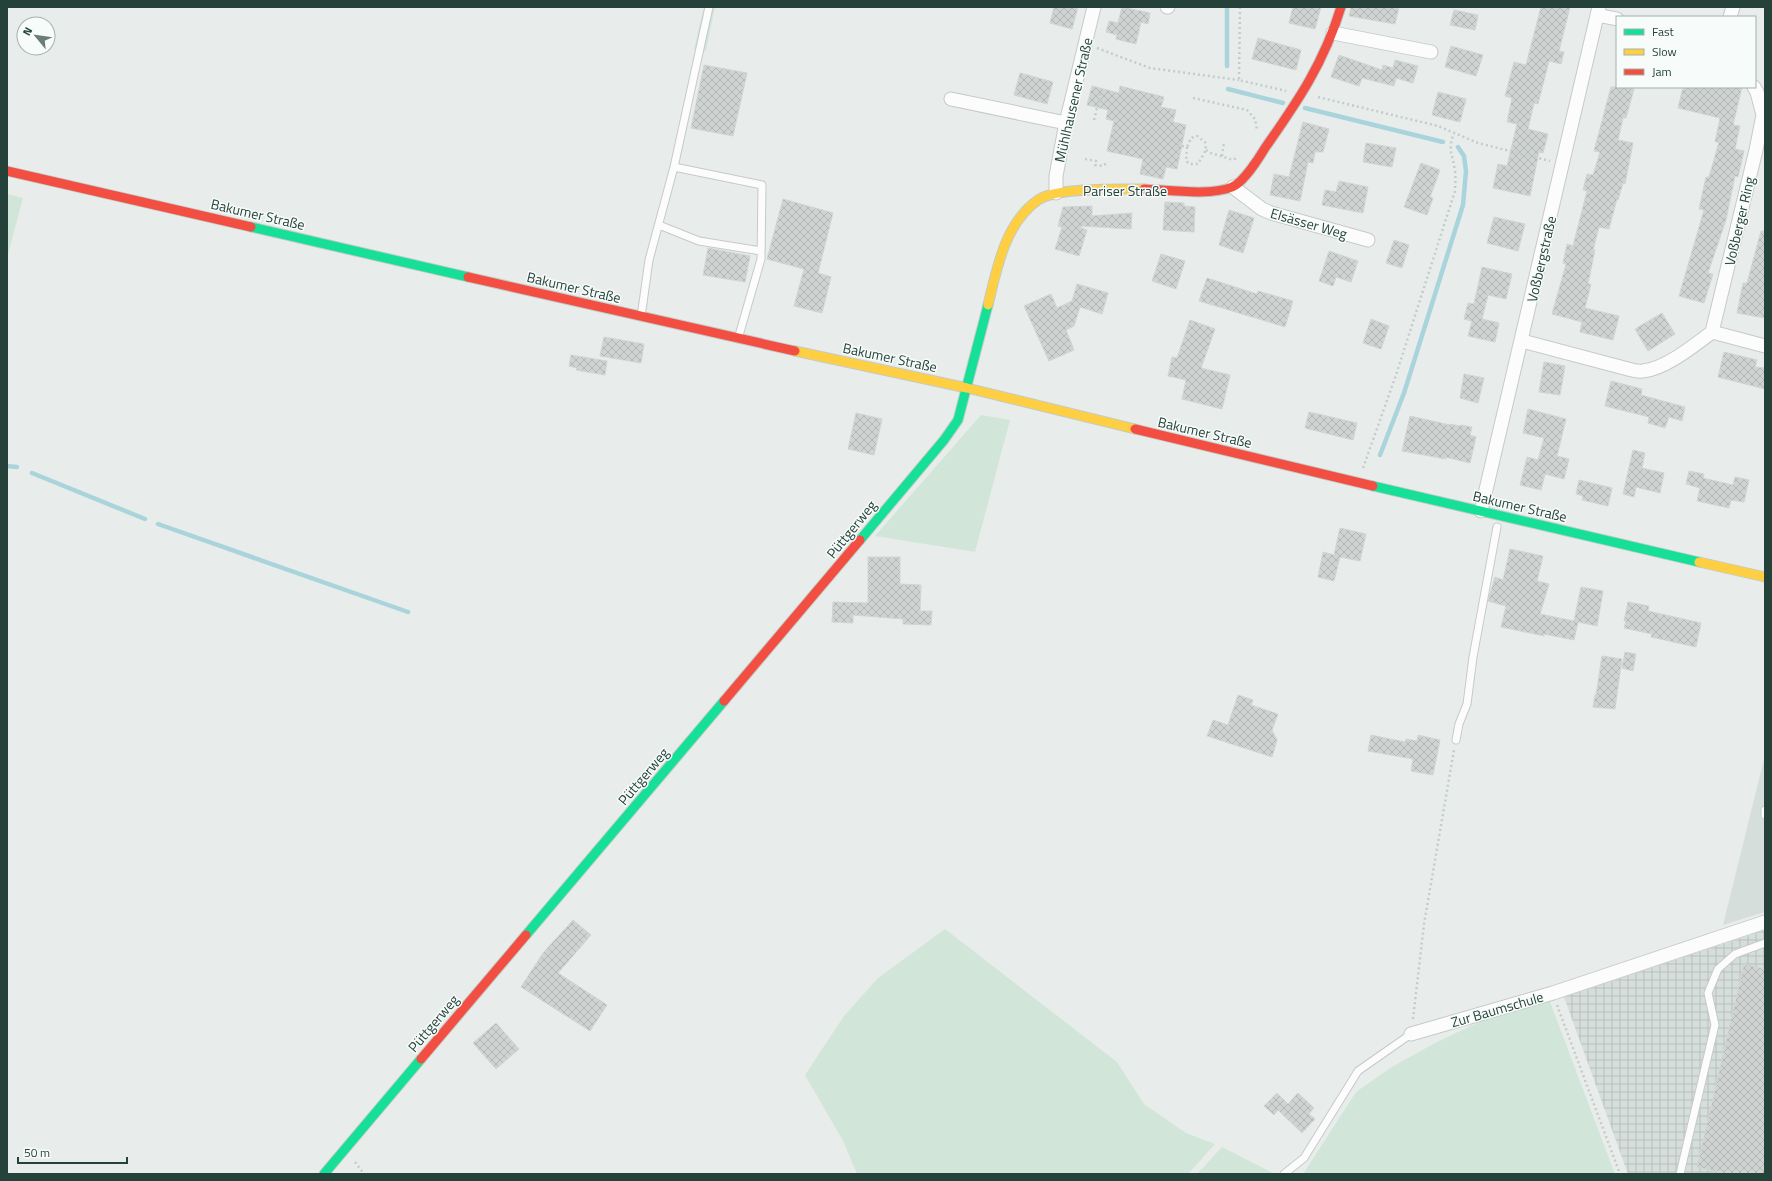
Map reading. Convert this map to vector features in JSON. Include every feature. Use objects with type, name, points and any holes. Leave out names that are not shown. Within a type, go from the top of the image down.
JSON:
[{"type":"main road","points":[[1233,187],[1251,170],[1302,95],[1322,58],[1333,33],[1340,7]]},
{"type":"main road","name":"Bakumer Straße","points":[[7,171],[738,339],[967,388],[1076,414],[1170,439],[1765,577]]},
{"type":"main road","name":"Pariser Straße","points":[[967,388],[1000,258],[1009,236],[1021,217],[1039,199],[1056,193],[1078,191],[1137,189],[1212,191],[1233,187]]},
{"type":"main road","name":"Püttgerweg","points":[[324,1174],[944,440],[958,420],[967,388]]},
{"type":"street","name":"Mühlhausener Straße","points":[[1056,193],[1056,176],[1066,123],[1094,7]]},
{"type":"street","points":[[1598,11],[1616,19]]},
{"type":"street","name":"Voßbergstraße","points":[[1481,511],[1598,11]]},
{"type":"street","points":[[1333,33],[1431,52]]},
{"type":"street","name":"Voßberger Ring","points":[[1712,332],[1763,115],[1755,88]]},
{"type":"street","points":[[951,99],[1066,123]]},
{"type":"street","name":"Elsässer Weg","points":[[1233,187],[1262,209],[1271,213],[1368,240]]},
{"type":"street","points":[[1522,341],[1628,369],[1644,371],[1662,365],[1697,344],[1712,332],[1765,346]]},
{"type":"street","name":"Zur Baumschule","points":[[1411,1034],[1553,993],[1765,922]]},
{"type":"lane","points":[[641,317],[649,260],[674,167],[709,7]]},
{"type":"lane","points":[[674,167],[762,185],[761,259],[738,339]]},
{"type":"lane","points":[[659,225],[699,241],[761,251]]},
{"type":"lane","points":[[1456,740],[1459,724],[1467,704],[1473,657],[1498,527]]},
{"type":"lane","points":[[1680,1174],[1715,1025],[1708,993],[1718,969],[1735,954],[1765,943]]},
{"type":"lane","name":"Zur Baumschule","points":[[1284,1174],[1304,1158],[1358,1071],[1411,1034]]},
{"type":"path","points":[[1239,80],[1240,7]]},
{"type":"path","points":[[1085,45],[1098,48],[1150,68],[1239,80],[1302,95],[1315,96],[1438,126],[1478,143],[1562,164]]},
{"type":"path","points":[[1094,120],[1102,88]]},
{"type":"path","points":[[1193,98],[1247,110],[1255,119],[1257,129],[1256,134]]},
{"type":"path","points":[[1099,101],[1109,103]]},
{"type":"path","points":[[1359,483],[1368,452],[1376,434],[1396,375],[1455,191],[1455,171],[1450,153],[1450,142],[1454,133]]},
{"type":"path","points":[[1197,136],[1205,142],[1206,150],[1202,160],[1198,164],[1194,165],[1186,162],[1187,147],[1191,138],[1197,136]]},
{"type":"path","points":[[1222,156],[1224,142]]},
{"type":"path","points":[[1178,145],[1187,147]]},
{"type":"path","points":[[1206,150],[1233,160],[1241,154]]},
{"type":"path","points":[[1085,159],[1096,161],[1095,165],[1103,166],[1107,163]]},
{"type":"path","points":[[1411,1034],[1424,924],[1456,740]]},
{"type":"path","points":[[1553,993],[1620,1174]]},
{"type":"shaded area","points":[[1765,755],[1765,912],[1723,925]]},
{"type":"shaded area","points":[[1765,930],[1765,1174],[1628,1174],[1564,997]]},
{"type":"green space","points":[[704,7],[715,7],[706,51],[694,49]]},
{"type":"green space","points":[[7,194],[23,198],[7,258]]},
{"type":"green space","points":[[981,415],[1010,420],[975,552],[875,536]]},
{"type":"green space","points":[[945,929],[1117,1062],[1144,1104],[1186,1133],[1215,1144],[1188,1174],[857,1174],[843,1141],[805,1075],[844,1016],[878,978]]},
{"type":"green space","points":[[1549,999],[1615,1174],[1303,1174],[1356,1092],[1390,1068],[1435,1043],[1485,1019]]},
{"type":"green space","points":[[1222,1147],[1275,1174],[1197,1174]]},
{"type":"building","points":[[1054,7],[1078,7],[1072,29],[1050,23]]},
{"type":"building","points":[[1122,7],[1150,13],[1148,24],[1141,22],[1136,44],[1116,39],[1117,35],[1106,32],[1109,21],[1118,23]]},
{"type":"building","points":[[1293,7],[1321,7],[1315,29],[1289,23]]},
{"type":"building","points":[[1351,7],[1399,7],[1395,24],[1349,16]]},
{"type":"building","points":[[1541,7],[1570,7],[1559,51],[1564,52],[1561,64],[1549,61],[1538,104],[1534,103],[1528,129],[1548,134],[1543,153],[1539,152],[1530,196],[1493,188],[1498,164],[1507,166],[1517,124],[1507,122],[1512,98],[1505,96],[1514,62],[1526,65]]},
{"type":"building","points":[[1454,10],[1478,15],[1475,30],[1450,25]]},
{"type":"building","points":[[1258,38],[1301,50],[1296,70],[1252,59]]},
{"type":"building","points":[[1451,46],[1483,55],[1476,76],[1445,67]]},
{"type":"building","points":[[1339,55],[1382,70],[1383,65],[1393,68],[1395,60],[1418,66],[1413,83],[1396,78],[1394,86],[1362,78],[1359,86],[1331,77]]},
{"type":"building","points":[[704,65],[747,73],[733,136],[691,128]]},
{"type":"building","points":[[1020,73],[1053,82],[1047,104],[1014,95]]},
{"type":"building","points":[[1092,86],[1119,93],[1120,86],[1164,97],[1161,107],[1176,110],[1173,122],[1186,125],[1177,169],[1166,167],[1163,179],[1140,174],[1143,159],[1107,151],[1114,121],[1106,119],[1108,110],[1087,105]]},
{"type":"building","points":[[1611,87],[1634,89],[1626,118],[1623,118],[1618,140],[1633,143],[1625,184],[1623,183],[1618,200],[1617,199],[1609,229],[1599,227],[1593,250],[1595,250],[1588,284],[1591,284],[1585,308],[1619,316],[1613,340],[1580,332],[1582,322],[1552,314],[1566,264],[1563,263],[1567,244],[1573,246],[1587,191],[1583,190],[1587,174],[1593,175],[1600,152],[1594,151]]},
{"type":"building","points":[[1683,88],[1742,88],[1733,125],[1740,126],[1735,149],[1744,151],[1738,177],[1735,176],[1726,220],[1708,273],[1713,274],[1704,303],[1679,296],[1704,210],[1699,209],[1706,177],[1709,177],[1719,142],[1715,142],[1720,118],[1678,108]]},
{"type":"building","points":[[1438,92],[1466,99],[1460,122],[1432,115]]},
{"type":"building","points":[[1303,122],[1329,129],[1323,152],[1315,152],[1313,163],[1308,162],[1300,201],[1270,195],[1274,174],[1289,177]]},
{"type":"building","points":[[1366,143],[1396,148],[1392,167],[1363,162]]},
{"type":"building","points":[[1421,163],[1440,170],[1430,197],[1433,198],[1427,215],[1404,207]]},
{"type":"building","points":[[1339,181],[1368,187],[1363,213],[1322,205],[1325,190],[1336,192]]},
{"type":"building","points":[[783,199],[833,213],[818,273],[831,277],[822,313],[794,306],[804,269],[767,259]]},
{"type":"building","points":[[1165,202],[1184,203],[1184,206],[1195,207],[1194,232],[1163,230]]},
{"type":"building","points":[[1092,206],[1092,216],[1132,213],[1131,229],[1081,226],[1081,228],[1087,230],[1079,256],[1055,249],[1062,227],[1058,226],[1063,207]]},
{"type":"building","points":[[1229,210],[1254,218],[1243,253],[1219,245]]},
{"type":"building","points":[[1494,217],[1525,224],[1518,251],[1487,243]]},
{"type":"building","points":[[1761,231],[1765,231],[1765,318],[1737,313],[1743,283],[1747,283]]},
{"type":"building","points":[[1394,240],[1409,245],[1402,268],[1386,263]]},
{"type":"building","points":[[708,248],[750,256],[745,282],[703,275]]},
{"type":"building","points":[[1329,251],[1358,261],[1351,282],[1336,277],[1333,286],[1319,281]]},
{"type":"building","points":[[1161,254],[1185,261],[1176,289],[1152,281]]},
{"type":"building","points":[[1482,267],[1512,274],[1506,299],[1488,295],[1482,319],[1499,323],[1495,342],[1468,336],[1472,321],[1464,319],[1468,303],[1474,304]]},
{"type":"building","points":[[1207,278],[1257,294],[1258,291],[1293,301],[1285,327],[1199,301]]},
{"type":"building","points":[[1077,284],[1108,293],[1102,314],[1080,307],[1074,326],[1066,330],[1074,350],[1049,361],[1024,306],[1051,294],[1057,308],[1072,301]]},
{"type":"building","points":[[1662,313],[1675,334],[1648,351],[1635,329]]},
{"type":"building","points":[[1371,319],[1389,326],[1381,349],[1363,343]]},
{"type":"building","points":[[1190,320],[1215,329],[1201,368],[1230,375],[1222,409],[1182,399],[1186,380],[1168,376],[1172,357],[1177,358]]},
{"type":"building","points":[[604,337],[644,344],[641,363],[600,356]]},
{"type":"building","points":[[1724,352],[1757,360],[1755,367],[1765,368],[1765,389],[1718,377]]},
{"type":"building","points":[[571,355],[607,361],[605,375],[576,370],[577,368],[569,366]]},
{"type":"building","points":[[1544,362],[1565,366],[1560,395],[1539,392]]},
{"type":"building","points":[[1464,374],[1484,378],[1478,403],[1460,398]]},
{"type":"building","points":[[1611,381],[1642,389],[1641,395],[1685,407],[1682,421],[1669,417],[1665,428],[1648,423],[1649,417],[1605,406]]},
{"type":"building","points":[[1528,409],[1566,419],[1557,456],[1569,459],[1564,479],[1545,474],[1541,490],[1520,485],[1527,457],[1538,460],[1544,438],[1523,433]]},
{"type":"building","points":[[1309,412],[1357,423],[1353,440],[1305,428]]},
{"type":"building","points":[[856,413],[882,419],[874,455],[848,449]]},
{"type":"building","points":[[1410,416],[1450,425],[1472,427],[1470,435],[1476,437],[1470,463],[1445,457],[1446,459],[1402,451]]},
{"type":"building","points":[[1633,450],[1645,453],[1642,468],[1664,473],[1660,493],[1636,487],[1634,497],[1623,494]]},
{"type":"building","points":[[1689,471],[1704,474],[1703,478],[1733,485],[1735,477],[1749,480],[1744,502],[1731,500],[1729,508],[1697,501],[1700,488],[1686,484]]},
{"type":"building","points":[[1579,480],[1612,488],[1608,506],[1582,500],[1583,496],[1576,494]]},
{"type":"building","points":[[1340,528],[1366,534],[1360,561],[1340,557],[1334,581],[1318,577],[1323,552],[1334,555]]},
{"type":"building","points":[[1510,549],[1543,556],[1537,581],[1549,584],[1540,614],[1574,621],[1581,587],[1603,591],[1597,626],[1578,622],[1574,640],[1544,634],[1544,636],[1501,627],[1506,606],[1488,601],[1495,577],[1503,580]]},
{"type":"building","points":[[868,557],[900,557],[900,584],[921,585],[920,611],[932,611],[931,625],[903,624],[903,619],[853,615],[853,623],[832,622],[833,602],[868,603]]},
{"type":"building","points":[[1628,602],[1649,606],[1648,611],[1701,623],[1696,647],[1651,637],[1652,634],[1624,628]]},
{"type":"building","points":[[1625,652],[1636,654],[1633,671],[1622,668]]},
{"type":"building","points":[[1602,656],[1622,659],[1615,709],[1593,707]]},
{"type":"building","points":[[1238,695],[1253,700],[1251,705],[1278,714],[1272,730],[1277,740],[1272,757],[1207,736],[1213,720],[1228,725]]},
{"type":"building","points":[[1371,735],[1405,742],[1406,739],[1417,741],[1418,735],[1440,740],[1433,775],[1411,771],[1413,759],[1368,751]]},
{"type":"building","points":[[573,920],[591,935],[558,973],[607,1005],[590,1031],[521,987],[543,953]]},
{"type":"building","points":[[1744,964],[1765,969],[1765,1174],[1727,1174],[1697,1167]]},
{"type":"building","points":[[496,1023],[519,1049],[496,1069],[473,1043]]},
{"type":"building","points":[[1277,1093],[1288,1104],[1298,1093],[1314,1108],[1309,1114],[1315,1119],[1302,1133],[1278,1110],[1274,1115],[1264,1106]]},
{"type":"waterway","points":[[1227,7],[1227,66]]},
{"type":"waterway","points":[[1228,89],[1283,103]]},
{"type":"waterway","points":[[1305,108],[1443,142]]},
{"type":"waterway","points":[[1380,455],[1404,393],[1463,205],[1466,171],[1464,156],[1458,147]]},
{"type":"waterway","points":[[7,466],[17,467]]},
{"type":"waterway","points":[[32,473],[145,519]]},
{"type":"waterway","points":[[158,524],[408,612]]},
{"type":"traffic: fast","points":[[251,227],[468,277]]},
{"type":"traffic: fast","points":[[860,540],[944,440],[958,420],[988,305]]},
{"type":"traffic: fast","points":[[1373,486],[1699,562]]},
{"type":"traffic: fast","points":[[526,935],[724,701]]},
{"type":"traffic: fast","points":[[324,1174],[421,1059]]},
{"type":"traffic: slow","points":[[988,305],[999,262],[1010,234],[1027,210],[1038,200],[1047,196],[1074,191],[1144,189]]},
{"type":"traffic: slow","points":[[795,351],[967,388],[1135,429]]},
{"type":"traffic: slow","points":[[1699,562],[1765,577]]},
{"type":"traffic: jam","points":[[1144,189],[1201,192],[1223,190],[1232,187],[1241,181],[1255,164],[1309,81],[1327,46],[1341,7]]},
{"type":"traffic: jam","points":[[7,171],[251,227]]},
{"type":"traffic: jam","points":[[468,277],[795,351]]},
{"type":"traffic: jam","points":[[1135,429],[1373,486]]},
{"type":"traffic: jam","points":[[724,701],[860,540]]},
{"type":"traffic: jam","points":[[421,1059],[526,935]]}]
